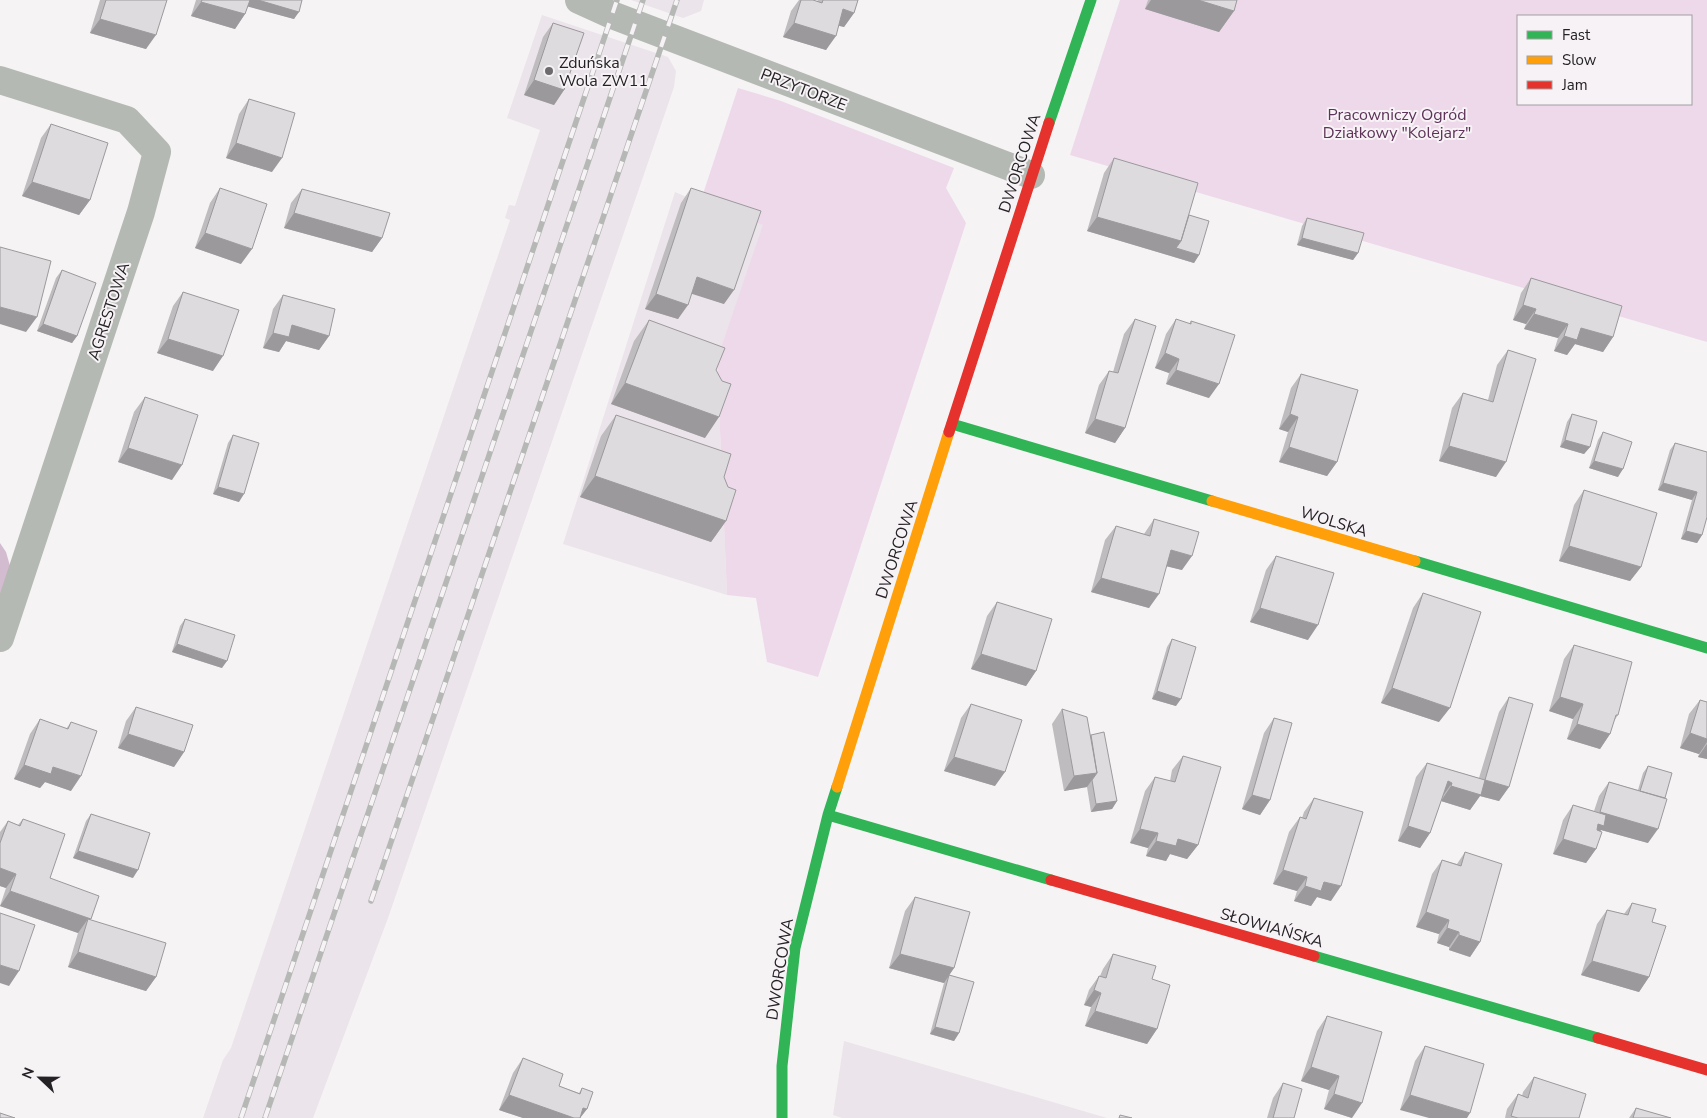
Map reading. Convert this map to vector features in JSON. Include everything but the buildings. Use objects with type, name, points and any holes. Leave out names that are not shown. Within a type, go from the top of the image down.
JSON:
[{"type":"street","name":"PRZYTORZE","points":[[579,0],[612,15],[1031,175]]},
{"type":"street","name":"DWORCOWA","points":[[782,1118],[782,1066],[795,948],[828,815],[1031,175],[1091,0]]},
{"type":"street","name":"AGRESTOWA","points":[[0,80],[127,120],[157,152],[141,212],[0,638]]},
{"type":"street","name":"WOLSKA","points":[[952,424],[1707,648]]},
{"type":"street","name":"SŁOWIAŃSKA","points":[[828,815],[1707,1070]]},
{"type":"shaded area","points":[[631,0],[704,0],[701,11],[683,18]]},
{"type":"shaded area","points":[[542,15],[668,57],[676,71],[674,87],[388,918],[313,1118],[203,1118],[223,1060],[231,1048],[510,220],[505,218],[509,205],[515,206],[540,130],[507,118]]},
{"type":"shaded area","points":[[675,192],[700,203],[764,225],[717,359],[727,595],[563,544]]},
{"type":"shaded area","points":[[0,543],[6,552],[10,566],[0,602]]},
{"type":"shaded area","points":[[844,1041],[1107,1118],[842,1118],[833,1115]]},
{"type":"green space","name":"Pracowniczy Ogród Działkowy \"Kolejarz\"","points":[[1120,0],[1707,0],[1707,342],[1070,155]]},
{"type":"green space","points":[[738,88],[781,101],[954,168],[946,188],[966,223],[818,677],[767,662],[756,598],[727,595],[717,359],[763,225],[700,203]]},
{"type":"railway","points":[[241,1118],[617,0]]},
{"type":"railway","points":[[265,1118],[643,0]]},
{"type":"railway","points":[[371,901],[677,0]]},
{"type":"traffic: fast","points":[[1049,123],[1091,0]]},
{"type":"traffic: fast","points":[[952,424],[1212,501]]},
{"type":"traffic: fast","points":[[1415,561],[1707,648]]},
{"type":"traffic: fast","points":[[782,1118],[782,1066],[795,948],[828,815],[837,787]]},
{"type":"traffic: fast","points":[[828,815],[1051,880]]},
{"type":"traffic: fast","points":[[1314,956],[1598,1038]]},
{"type":"traffic: slow","points":[[837,787],[949,432]]},
{"type":"traffic: slow","points":[[1212,501],[1415,561]]},
{"type":"traffic: jam","points":[[949,432],[1049,123]]},
{"type":"traffic: jam","points":[[1051,880],[1314,956]]},
{"type":"traffic: jam","points":[[1598,1038],[1707,1070]]},
{"type":"place","name":"Zduńska Wola ZW11","points":[[549,71]]}]
